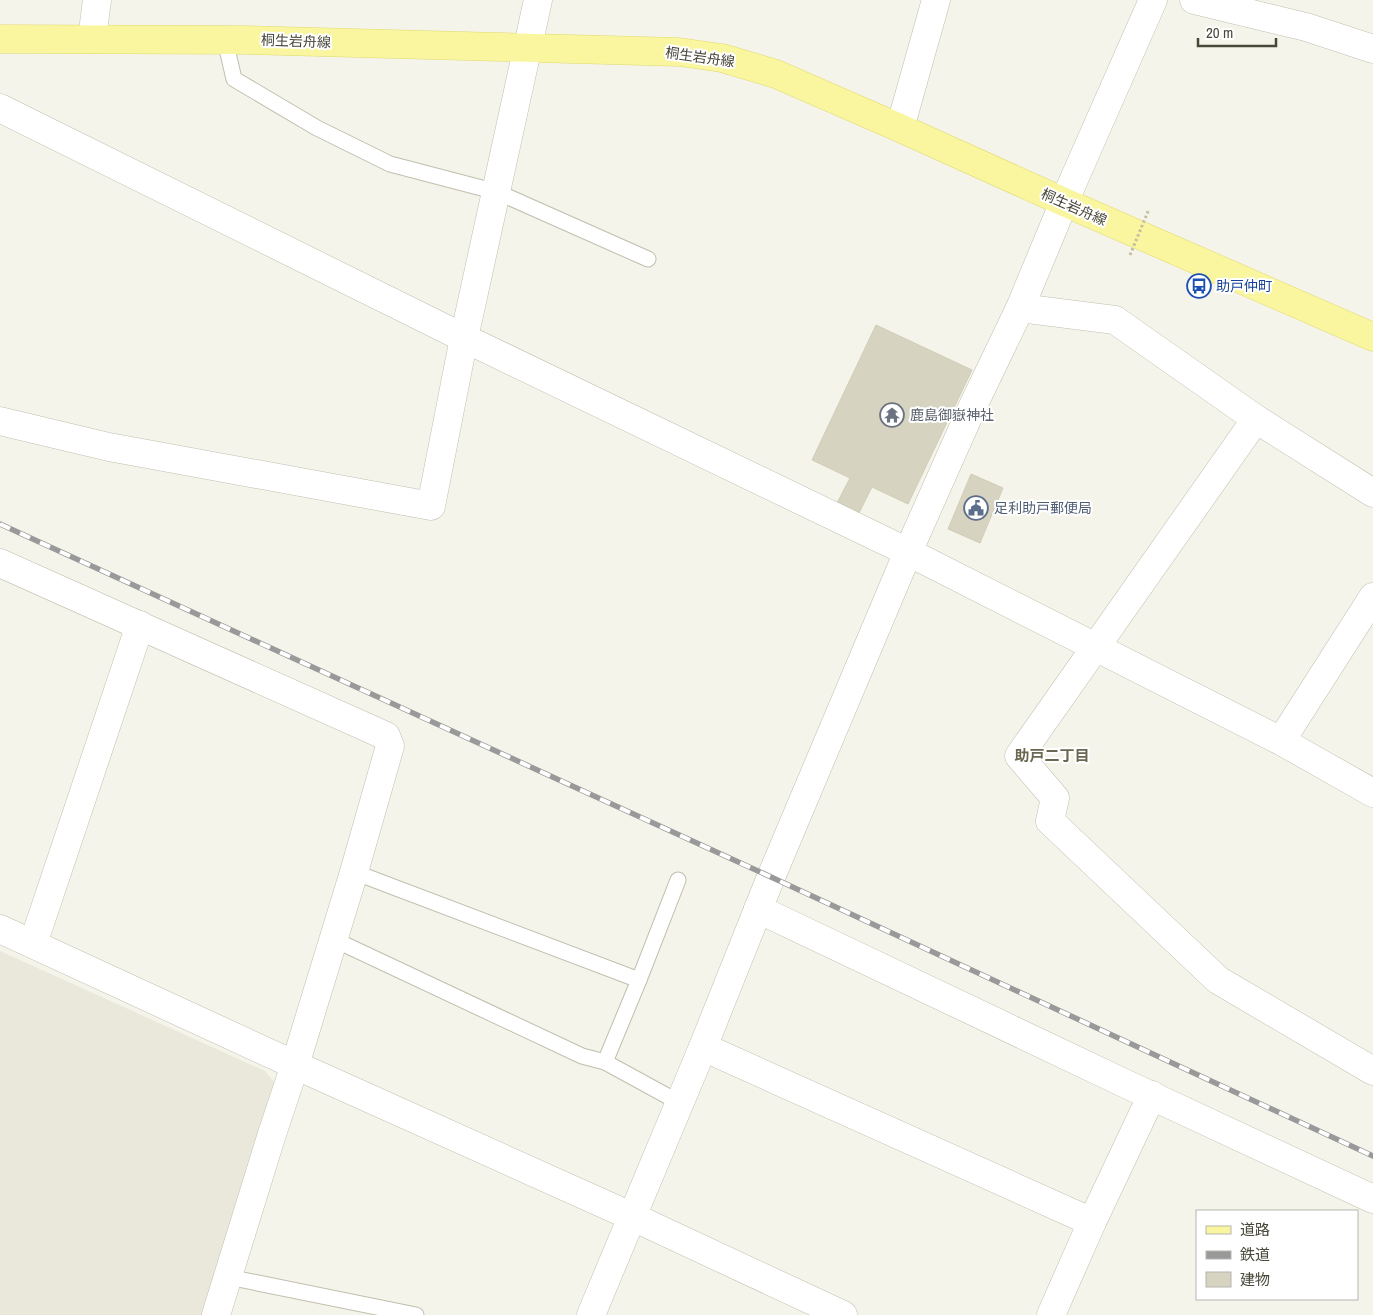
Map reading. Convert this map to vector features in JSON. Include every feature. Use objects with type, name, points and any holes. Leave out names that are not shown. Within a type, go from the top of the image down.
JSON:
[{"type":"main road","name":"桐生岩舟線","points":[[0,38],[225,40],[679,52],[722,58],[776,74],[1373,337]]},
{"type":"street","points":[[92,39],[97,0]]},
{"type":"street","points":[[0,421],[109,447],[432,506],[464,338],[538,0]]},
{"type":"street","points":[[900,128],[936,0]]},
{"type":"street","points":[[592,1315],[758,909],[908,552],[972,408],[1020,308],[1064,202],[1153,0]]},
{"type":"street","points":[[1194,0],[1306,27],[1373,49]]},
{"type":"street","points":[[0,108],[464,338],[908,552],[1280,741],[1373,793]]},
{"type":"street","points":[[1020,308],[1115,320],[1256,419],[1373,493]]},
{"type":"street","points":[[1256,419],[1020,756],[1055,798],[1050,821],[1218,980],[1373,1071]]},
{"type":"street","points":[[0,563],[386,736],[390,746],[295,1065],[216,1315]]},
{"type":"street","points":[[1280,741],[1373,597]]},
{"type":"street","points":[[32,944],[140,625]]},
{"type":"street","points":[[758,909],[1373,1199]]},
{"type":"street","points":[[0,929],[295,1065],[633,1217],[842,1315]]},
{"type":"street","points":[[703,1047],[1092,1222]]},
{"type":"street","points":[[1051,1315],[1092,1222],[1152,1095]]},
{"type":"lane","points":[[225,40],[234,79],[317,128],[390,164],[497,192],[648,259]]},
{"type":"lane","points":[[354,872],[639,980]]},
{"type":"lane","points":[[605,1062],[678,880]]},
{"type":"lane","points":[[333,939],[582,1056],[605,1062],[680,1103]]},
{"type":"lane","points":[[228,1276],[416,1315]]},
{"type":"path","points":[[1130,255],[1149,209]]},
{"type":"shaded area","points":[[0,951],[265,1071],[276,1084],[207,1315],[0,1315]]},
{"type":"building","name":"鹿島御嶽神社","points":[[876,325],[972,370],[908,504],[872,487],[858,515],[836,505],[850,478],[812,460]]},
{"type":"building","name":"足利助戸郵便局","points":[[971,474],[1003,488],[980,543],[948,529]]},
{"type":"railway","points":[[0,524],[771,877],[1373,1156]]},
{"type":"place","name":"助戸仲町","points":[[1199,286]]},
{"type":"place","name":"鹿島御嶽神社","points":[[892,415]]},
{"type":"place","name":"足利助戸郵便局","points":[[976,508]]},
{"type":"district","name":"助戸二丁目","points":[[1052,756]]}]
